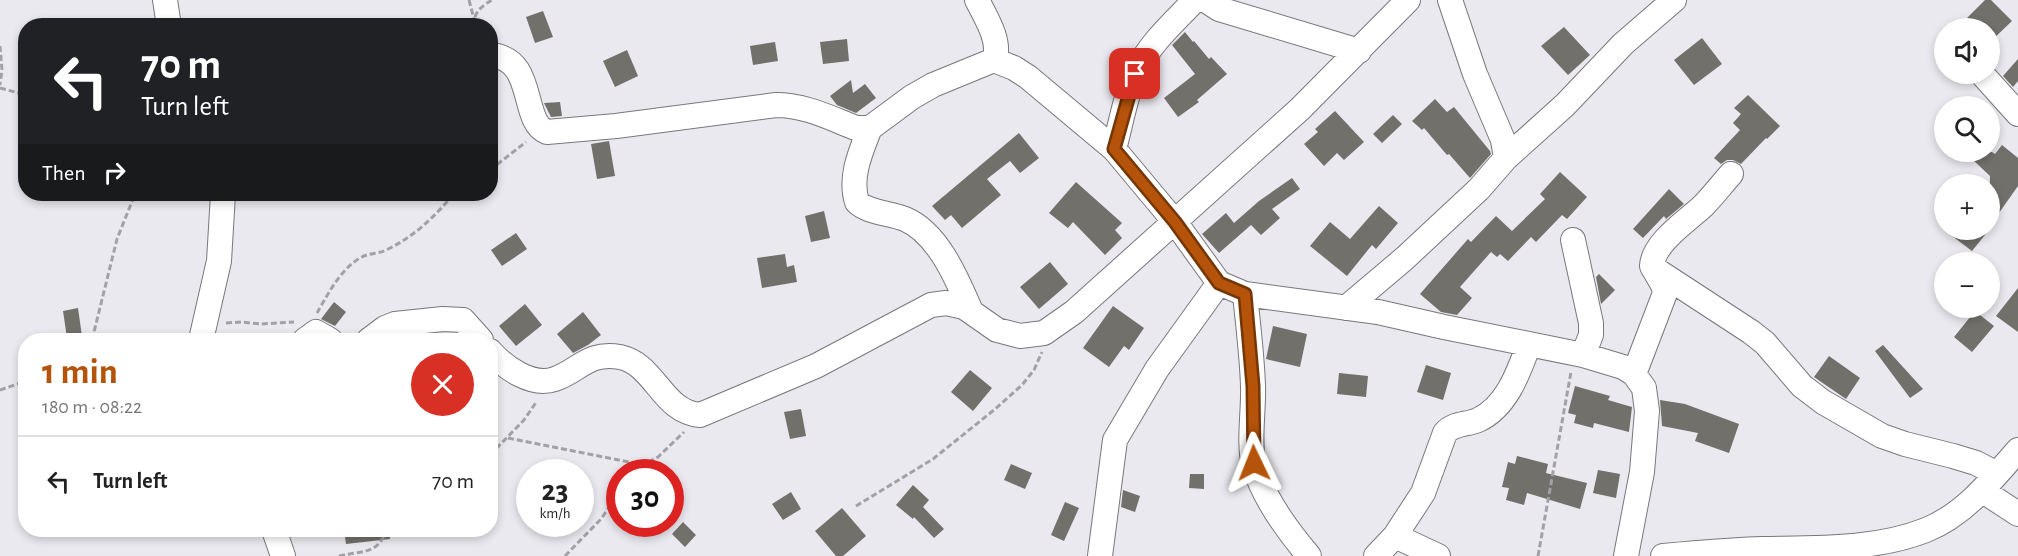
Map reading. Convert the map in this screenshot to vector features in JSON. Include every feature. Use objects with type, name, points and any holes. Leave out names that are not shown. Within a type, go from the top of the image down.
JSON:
[{"type":"street","points":[[165,0],[168,18]]},
{"type":"street","points":[[970,309],[950,266],[918,226],[907,220],[866,208],[857,202],[855,175],[858,159],[870,128],[912,97],[933,85],[989,64],[994,60],[996,49],[993,38],[977,0]]},
{"type":"street","points":[[1114,149],[1135,74],[1142,61],[1195,0]]},
{"type":"street","points":[[1205,0],[1219,9],[1359,51]]},
{"type":"street","points":[[498,360],[531,379],[552,380],[587,360],[617,356],[639,364],[677,406],[684,411],[700,415],[816,366],[927,306],[946,303],[970,309],[997,330],[1007,334],[1039,335],[1050,330],[1074,312],[1293,116],[1408,0]]},
{"type":"street","points":[[1450,0],[1475,74],[1503,141],[1506,158]]},
{"type":"street","points":[[1346,308],[1406,258],[1479,189],[1506,158],[1565,105],[1623,44],[1674,0]]},
{"type":"street","points":[[498,58],[509,62],[520,76],[533,114],[542,130],[555,132],[616,126],[776,105],[807,108],[856,128],[870,128]]},
{"type":"street","points":[[994,60],[1028,77],[1114,149],[1175,222],[1219,283],[1245,294],[1378,312],[1583,355],[1623,367],[1634,374],[1644,388],[1647,411],[1642,472],[1626,556]]},
{"type":"street","points":[[1991,84],[2018,114]]},
{"type":"street","points":[[1634,374],[1665,293],[1653,268],[1652,259],[1660,246],[1705,203],[1731,174]]},
{"type":"street","points":[[202,333],[219,261],[223,201]]},
{"type":"street","points":[[1573,240],[1591,323],[1591,335],[1583,355]]},
{"type":"street","points":[[1653,268],[1751,332],[1765,344],[1802,386],[1823,402],[1882,436],[1976,463],[1990,483],[2018,514]]},
{"type":"street","points":[[1100,556],[1115,440],[1157,369],[1219,283]]},
{"type":"street","points":[[1245,294],[1253,386],[1254,463],[1265,492],[1296,541],[1309,556]]},
{"type":"street","points":[[380,333],[393,325],[444,319],[463,320],[475,333]]},
{"type":"street","points":[[1376,556],[1395,536],[1423,493],[1445,433],[1452,426],[1471,423],[1491,412],[1517,374],[1529,344]]},
{"type":"street","points":[[1663,556],[1719,551],[1805,552],[1885,541],[1927,530],[1955,513],[1990,483],[2018,450]]},
{"type":"street","points":[[1395,536],[1438,556]]},
{"type":"street","points":[[276,537],[283,556]]},
{"type":"path","points":[[469,0],[473,18]]},
{"type":"path","points":[[475,18],[477,11],[492,0]]},
{"type":"path","points":[[0,46],[2,70],[0,87],[18,93]]},
{"type":"path","points":[[498,164],[542,130]]},
{"type":"path","points":[[94,333],[117,239],[132,201]]},
{"type":"path","points":[[316,333],[332,288],[346,269],[360,257],[383,252],[414,235],[447,201]]},
{"type":"path","points":[[206,333],[231,322],[261,324],[304,322],[313,333]]},
{"type":"path","points":[[856,506],[933,459],[1022,385],[1034,370],[1050,330]]},
{"type":"path","points":[[1538,556],[1570,376],[1583,355]]},
{"type":"path","points":[[498,447],[524,420],[552,380]]},
{"type":"path","points":[[0,390],[18,383]]},
{"type":"path","points":[[653,459],[666,450],[700,415]]},
{"type":"path","points":[[508,438],[614,459]]},
{"type":"path","points":[[565,556],[606,511]]},
{"type":"path","points":[[339,556],[371,552],[383,537]]},
{"type":"building","points":[[1985,0],[1991,0],[2012,21],[2000,32],[2000,18],[1967,18]]},
{"type":"building","points":[[543,11],[553,37],[535,43],[526,17]]},
{"type":"building","points":[[1564,27],[1590,55],[1568,75],[1541,46]]},
{"type":"building","points":[[1185,32],[1209,59],[1211,57],[1227,74],[1197,100],[1199,102],[1178,117],[1164,98],[1195,74],[1172,45]]},
{"type":"building","points":[[1702,38],[1722,64],[1694,85],[1674,60]]},
{"type":"building","points":[[847,39],[849,61],[823,64],[820,42]]},
{"type":"building","points":[[775,42],[778,61],[753,65],[750,46]]},
{"type":"building","points":[[627,50],[638,76],[615,87],[603,61]]},
{"type":"building","points":[[2018,59],[2018,81],[2013,87],[2003,76]]},
{"type":"building","points":[[851,80],[853,93],[865,84],[876,98],[856,113],[837,105],[830,96]]},
{"type":"building","points":[[1748,95],[1780,126],[1741,164],[1727,160],[1721,164],[1714,158],[1740,130],[1733,123],[1741,114],[1734,108]]},
{"type":"building","points":[[1435,99],[1447,112],[1454,107],[1490,151],[1491,154],[1470,178],[1424,128],[1422,130],[1412,121]]},
{"type":"building","points":[[560,102],[562,116],[551,117],[544,103]]},
{"type":"building","points":[[1335,111],[1364,142],[1344,160],[1337,153],[1324,166],[1304,144],[1318,132],[1315,129]]},
{"type":"building","points":[[1393,115],[1402,124],[1382,143],[1373,134]]},
{"type":"building","points":[[1019,133],[1039,158],[1020,173],[1010,161],[987,179],[1001,195],[962,228],[951,215],[945,220],[932,206]]},
{"type":"building","points":[[609,141],[615,176],[597,179],[591,144]]},
{"type":"building","points":[[2002,145],[2018,158],[2018,186],[2000,211],[2000,174],[1988,174],[1975,162],[2000,162]]},
{"type":"building","points":[[1560,172],[1587,197],[1567,219],[1562,215],[1536,242],[1531,237],[1508,261],[1500,254],[1497,257],[1491,252],[1460,287],[1472,298],[1457,315],[1441,312],[1420,294],[1468,239],[1471,242],[1496,216],[1512,231],[1545,199],[1540,194]]},
{"type":"building","points":[[1292,178],[1300,189],[1272,209],[1280,218],[1261,235],[1251,225],[1219,253],[1202,234],[1226,213],[1234,223],[1259,201]]},
{"type":"building","points":[[1076,182],[1122,223],[1115,230],[1122,238],[1105,255],[1073,222],[1068,228],[1049,213]]},
{"type":"building","points":[[1669,189],[1684,204],[1666,219],[1664,216],[1643,238],[1633,229]]},
{"type":"building","points":[[1379,206],[1398,223],[1376,249],[1372,245],[1347,276],[1310,246],[1330,222],[1350,239]]},
{"type":"building","points":[[824,211],[830,238],[811,242],[805,216]]},
{"type":"building","points":[[516,233],[527,249],[502,266],[491,250]]},
{"type":"building","points":[[1957,240],[1981,240],[1972,251]]},
{"type":"building","points":[[785,254],[787,267],[794,265],[797,282],[762,288],[757,258]]},
{"type":"building","points":[[1050,262],[1068,284],[1039,309],[1020,287]]},
{"type":"building","points":[[1599,274],[1615,290],[1601,304],[1596,277]]},
{"type":"building","points":[[2018,288],[2018,332],[1999,318],[2000,311]]},
{"type":"building","points":[[334,302],[346,312],[335,326],[321,319]]},
{"type":"building","points":[[525,304],[542,325],[516,346],[499,326]]},
{"type":"building","points":[[1113,306],[1144,328],[1129,350],[1124,346],[1109,367],[1083,348]]},
{"type":"building","points":[[78,308],[82,333],[66,333],[63,311]]},
{"type":"building","points":[[583,312],[601,335],[573,353],[557,334]]},
{"type":"building","points":[[1969,318],[1984,318],[1994,326],[1972,352],[1954,337]]},
{"type":"building","points":[[1273,326],[1307,334],[1300,367],[1266,359]]},
{"type":"building","points":[[1883,345],[1923,389],[1910,398],[1875,351]]},
{"type":"building","points":[[1829,356],[1860,378],[1846,399],[1814,377]]},
{"type":"building","points":[[1426,365],[1451,373],[1443,400],[1417,392]]},
{"type":"building","points":[[970,370],[992,388],[973,411],[951,392]]},
{"type":"building","points":[[1339,373],[1368,376],[1366,397],[1337,394]]},
{"type":"building","points":[[1575,386],[1610,396],[1608,400],[1632,407],[1629,432],[1594,423],[1593,428],[1574,423],[1576,415],[1568,413]]},
{"type":"building","points":[[1660,400],[1685,404],[1739,424],[1729,453],[1695,441],[1698,433],[1662,426]]},
{"type":"building","points":[[801,409],[806,436],[790,439],[784,412]]},
{"type":"building","points":[[1517,456],[1548,464],[1546,473],[1587,483],[1580,509],[1527,493],[1524,505],[1506,500],[1509,488],[1502,487],[1508,462],[1515,464]]},
{"type":"building","points":[[1011,464],[1032,473],[1025,489],[1004,480]]},
{"type":"building","points":[[1598,470],[1620,474],[1616,498],[1593,493]]},
{"type":"building","points":[[1190,474],[1204,474],[1204,489],[1189,488]]},
{"type":"building","points":[[913,485],[929,500],[923,507],[944,529],[934,538],[914,517],[913,519],[896,505]]},
{"type":"building","points":[[1123,490],[1140,496],[1135,512],[1121,507]]},
{"type":"building","points":[[791,492],[801,509],[783,520],[772,504]]},
{"type":"building","points":[[1065,502],[1079,508],[1064,541],[1051,535]]},
{"type":"building","points":[[842,508],[866,536],[843,556],[836,556],[815,531]]},
{"type":"building","points":[[684,523],[696,535],[685,547],[675,537],[684,537]]},
{"type":"building","points":[[345,537],[390,537],[390,539],[346,544]]},
{"type":"route","points":[[1135,74],[1114,149],[1175,222],[1219,283],[1245,294],[1253,386],[1254,463]]}]
